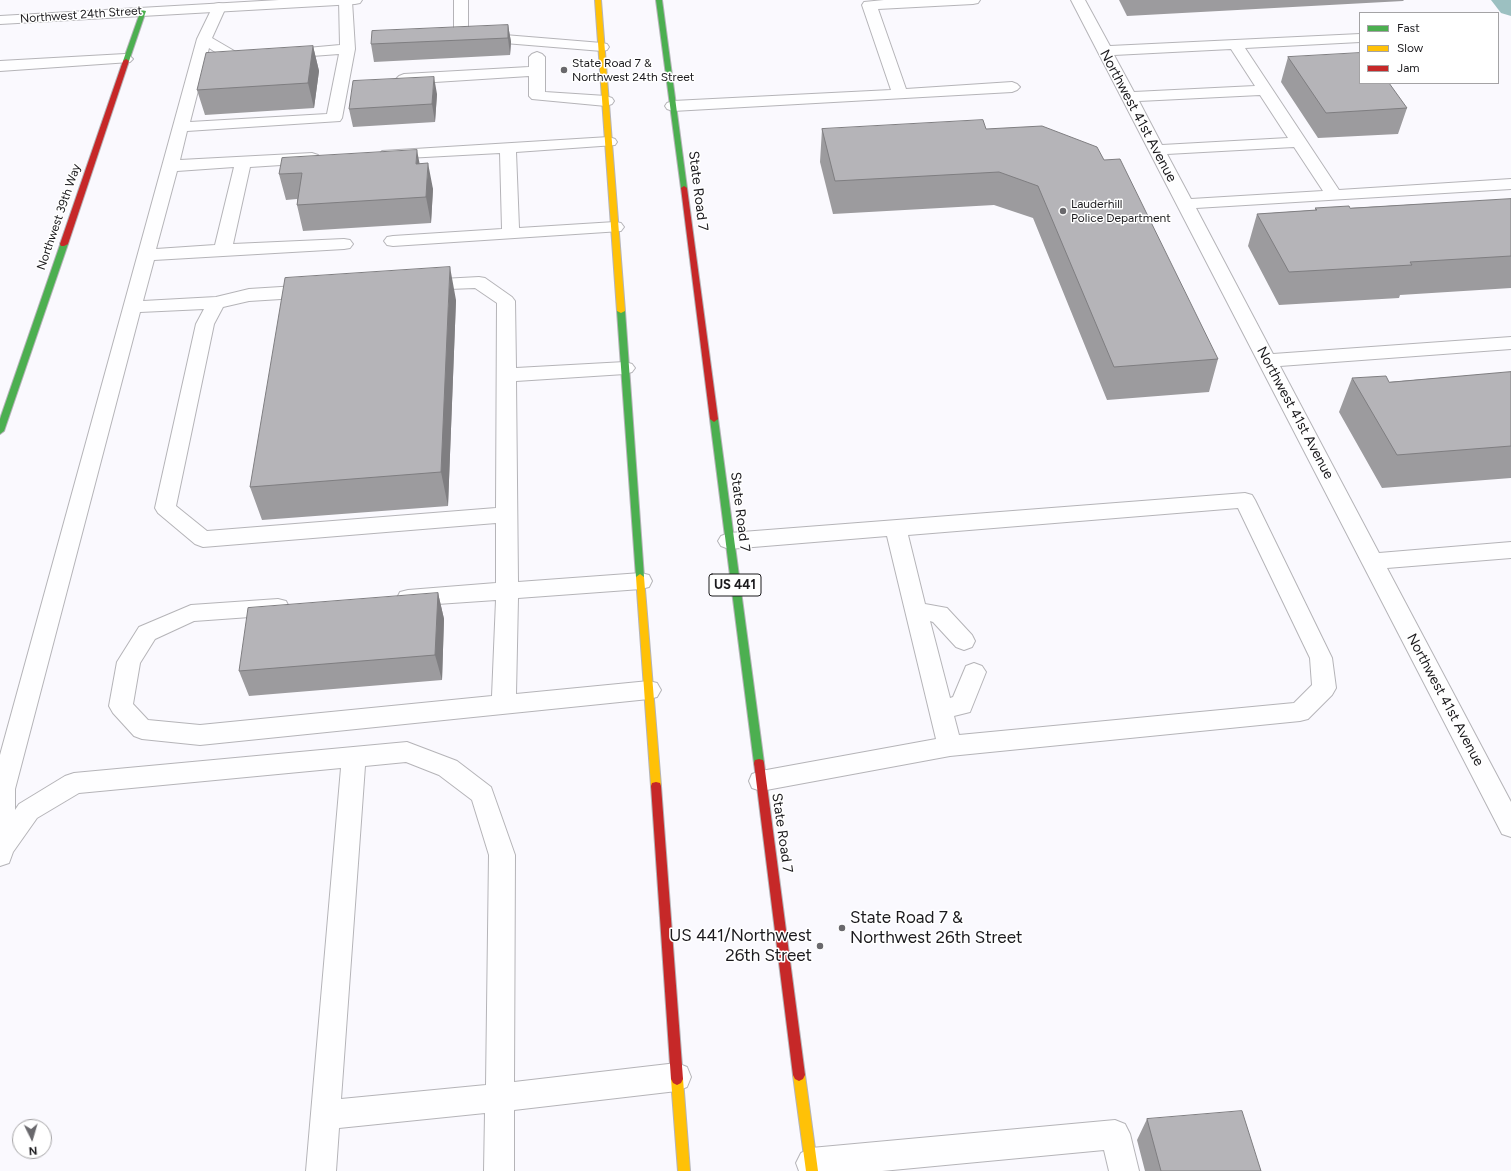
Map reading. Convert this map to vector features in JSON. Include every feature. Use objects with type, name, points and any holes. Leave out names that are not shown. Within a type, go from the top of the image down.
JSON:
[{"type":"main road","points":[[598,0],[684,1171]]},
{"type":"main road","name":"State Road 7","points":[[659,0],[811,1167]]},
{"type":"main road","name":"Northwest 39th Way","points":[[0,431],[142,11]]},
{"type":"street","points":[[180,127],[334,118],[348,50],[345,0]]},
{"type":"street","name":"Northwest 24th Street","points":[[0,20],[287,2],[355,0]]},
{"type":"street","points":[[461,0],[461,36],[602,47]]},
{"type":"street","points":[[900,94],[869,5],[973,0]]},
{"type":"street","name":"Northwest 41st Avenue","points":[[1078,0],[1511,826]]},
{"type":"street","points":[[1,852],[3,789],[204,39],[219,7]]},
{"type":"street","points":[[1104,50],[1359,38]]},
{"type":"street","points":[[204,39],[233,57],[348,50]]},
{"type":"street","points":[[537,42],[537,96],[606,102]]},
{"type":"street","points":[[1235,44],[1334,195]]},
{"type":"street","points":[[0,66],[125,59]]},
{"type":"street","points":[[388,80],[537,72]]},
{"type":"street","points":[[673,106],[1012,88]]},
{"type":"street","points":[[1129,97],[1265,90]]},
{"type":"street","points":[[376,155],[609,142]]},
{"type":"street","points":[[1157,150],[1299,142]]},
{"type":"street","points":[[508,148],[511,233]]},
{"type":"street","points":[[169,166],[329,158]]},
{"type":"street","points":[[223,250],[244,162]]},
{"type":"street","points":[[1185,204],[1511,184]]},
{"type":"street","points":[[393,241],[614,227]]},
{"type":"street","points":[[146,255],[344,244]]},
{"type":"street","points":[[408,286],[479,282],[506,301],[507,591],[504,704]]},
{"type":"street","points":[[132,307],[216,302],[249,294],[328,290]]},
{"type":"street","points":[[216,302],[204,324],[165,508],[203,539],[506,515]]},
{"type":"street","points":[[1267,361],[1511,343]]},
{"type":"street","points":[[506,375],[625,368]]},
{"type":"street","points":[[730,541],[1245,500],[1321,658],[1324,688],[1300,712],[950,746],[761,781]]},
{"type":"street","points":[[895,527],[942,709],[950,746]]},
{"type":"street","points":[[1372,561],[1511,550]]},
{"type":"street","points":[[388,599],[641,581]]},
{"type":"street","points":[[302,605],[191,613],[147,633],[129,662],[120,706],[142,729],[200,735],[649,690]]},
{"type":"street","points":[[916,612],[939,614],[964,641]]},
{"type":"street","points":[[942,709],[962,705],[974,672]]},
{"type":"street","points":[[1,852],[28,811],[74,783],[407,752],[448,768],[482,794],[502,855],[499,1171]]},
{"type":"street","points":[[321,1171],[354,756]]},
{"type":"street","points":[[325,1115],[500,1098],[677,1077]]},
{"type":"street","points":[[811,1167],[1115,1134],[1124,1171]]},
{"type":"building","points":[[508,25],[508,38],[371,44],[372,31]]},
{"type":"building","points":[[313,46],[308,83],[197,90],[206,53]]},
{"type":"building","points":[[1359,53],[1359,84],[1390,84],[1407,108],[1326,113],[1288,57]]},
{"type":"building","points":[[434,77],[432,104],[349,109],[353,81]]},
{"type":"building","points":[[983,120],[986,129],[1042,126],[1097,147],[1104,160],[1120,159],[1218,359],[1114,367],[1038,186],[999,172],[835,181],[822,129]]},
{"type":"building","points":[[417,150],[416,164],[428,163],[426,197],[297,205],[302,173],[279,174],[282,158]]},
{"type":"building","points":[[1511,199],[1511,256],[1410,262],[1412,265],[1289,272],[1257,214],[1317,210],[1315,208],[1349,206],[1350,208]]},
{"type":"building","points":[[450,267],[441,472],[250,487],[285,278]]},
{"type":"building","points":[[1511,372],[1511,446],[1397,455],[1352,378],[1386,376],[1389,382]]},
{"type":"building","points":[[438,593],[435,655],[239,671],[248,608]]},
{"type":"building","points":[[1242,1111],[1261,1171],[1161,1171],[1147,1119]]},
{"type":"waterway","points":[[1505,0],[1511,7]]},
{"type":"traffic: fast","points":[[659,0],[684,188]]},
{"type":"traffic: fast","points":[[126,61],[143,11]]},
{"type":"traffic: fast","points":[[0,431],[64,244]]},
{"type":"traffic: fast","points":[[621,311],[640,577]]},
{"type":"traffic: fast","points":[[714,419],[759,763]]},
{"type":"traffic: slow","points":[[598,0],[621,311]]},
{"type":"traffic: slow","points":[[640,577],[656,786]]},
{"type":"traffic: slow","points":[[799,1075],[812,1171]]},
{"type":"traffic: slow","points":[[677,1079],[684,1171]]},
{"type":"traffic: jam","points":[[64,244],[126,61]]},
{"type":"traffic: jam","points":[[684,188],[714,419]]},
{"type":"traffic: jam","points":[[759,763],[799,1075]]},
{"type":"traffic: jam","points":[[656,786],[677,1079]]},
{"type":"place","name":"State Road 7 & Northwest 24th Street","points":[[564,70]]},
{"type":"place","name":"Lauderhill Police Department","points":[[1063,211]]},
{"type":"place","name":"State Road 7 & Northwest 26th Street","points":[[842,928]]},
{"type":"place","name":"US 441/Northwest 26th Street","points":[[820,946]]}]
